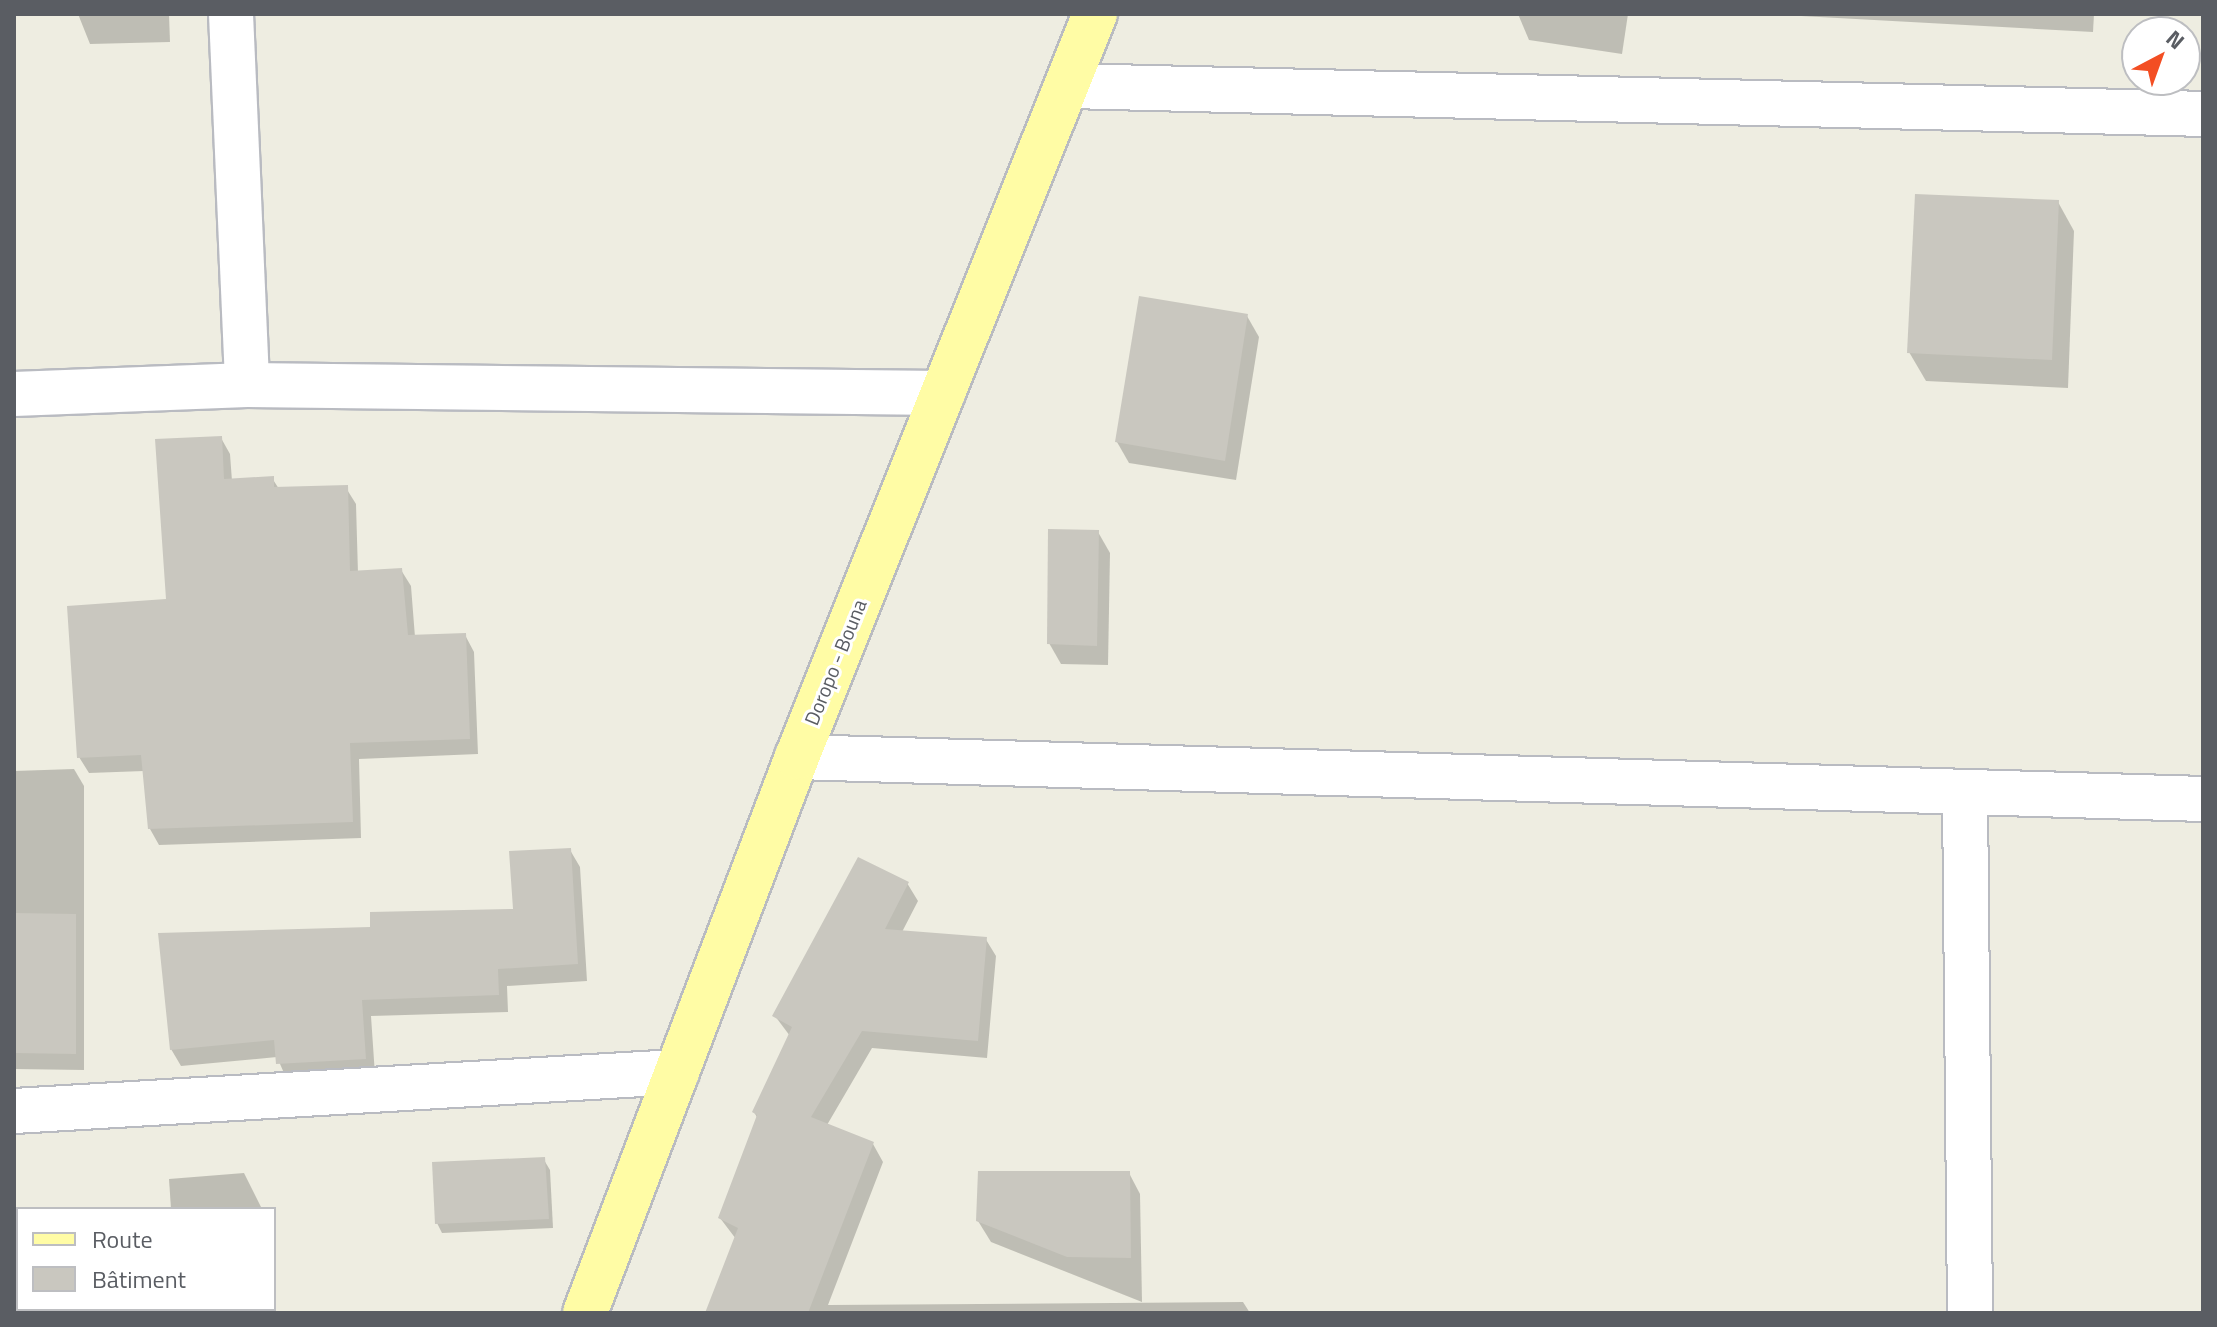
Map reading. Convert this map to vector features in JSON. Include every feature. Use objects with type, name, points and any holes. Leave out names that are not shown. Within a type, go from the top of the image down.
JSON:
[{"type":"main road","name":"Doropo - Bouna","points":[[585,1313],[797,757],[1069,86],[1095,14]]},
{"type":"street","points":[[231,14],[247,385]]},
{"type":"street","points":[[1069,86],[2203,114]]},
{"type":"street","points":[[14,394],[247,385],[943,393]]},
{"type":"street","points":[[797,757],[2203,799]]},
{"type":"street","points":[[1965,794],[1970,1313]]},
{"type":"street","points":[[14,1111],[677,1072]]},
{"type":"building","points":[[1915,194],[2059,200],[2052,360],[1907,353]]},
{"type":"building","points":[[1139,296],[1248,314],[1225,461],[1115,442]]},
{"type":"building","points":[[222,436],[224,479],[274,476],[274,487],[348,485],[350,571],[402,568],[408,635],[466,633],[470,739],[350,743],[353,822],[148,829],[141,755],[77,758],[67,606],[166,599],[155,439]]},
{"type":"building","points":[[1048,529],[1099,530],[1097,646],[1047,644]]},
{"type":"building","points":[[571,848],[578,964],[498,969],[499,995],[362,1000],[366,1059],[276,1064],[274,1040],[170,1050],[158,933],[370,927],[370,912],[513,909],[509,851]]},
{"type":"building","points":[[858,857],[909,882],[885,929],[987,937],[978,1041],[862,1031],[811,1117],[874,1142],[808,1313],[705,1313],[738,1228],[718,1218],[757,1115],[752,1112],[792,1027],[772,1016]]},
{"type":"building","points":[[14,913],[76,914],[76,1054],[14,1053]]},
{"type":"building","points":[[545,1157],[549,1219],[435,1224],[432,1162]]},
{"type":"building","points":[[978,1171],[1130,1171],[1131,1258],[1067,1257],[976,1221]]}]
